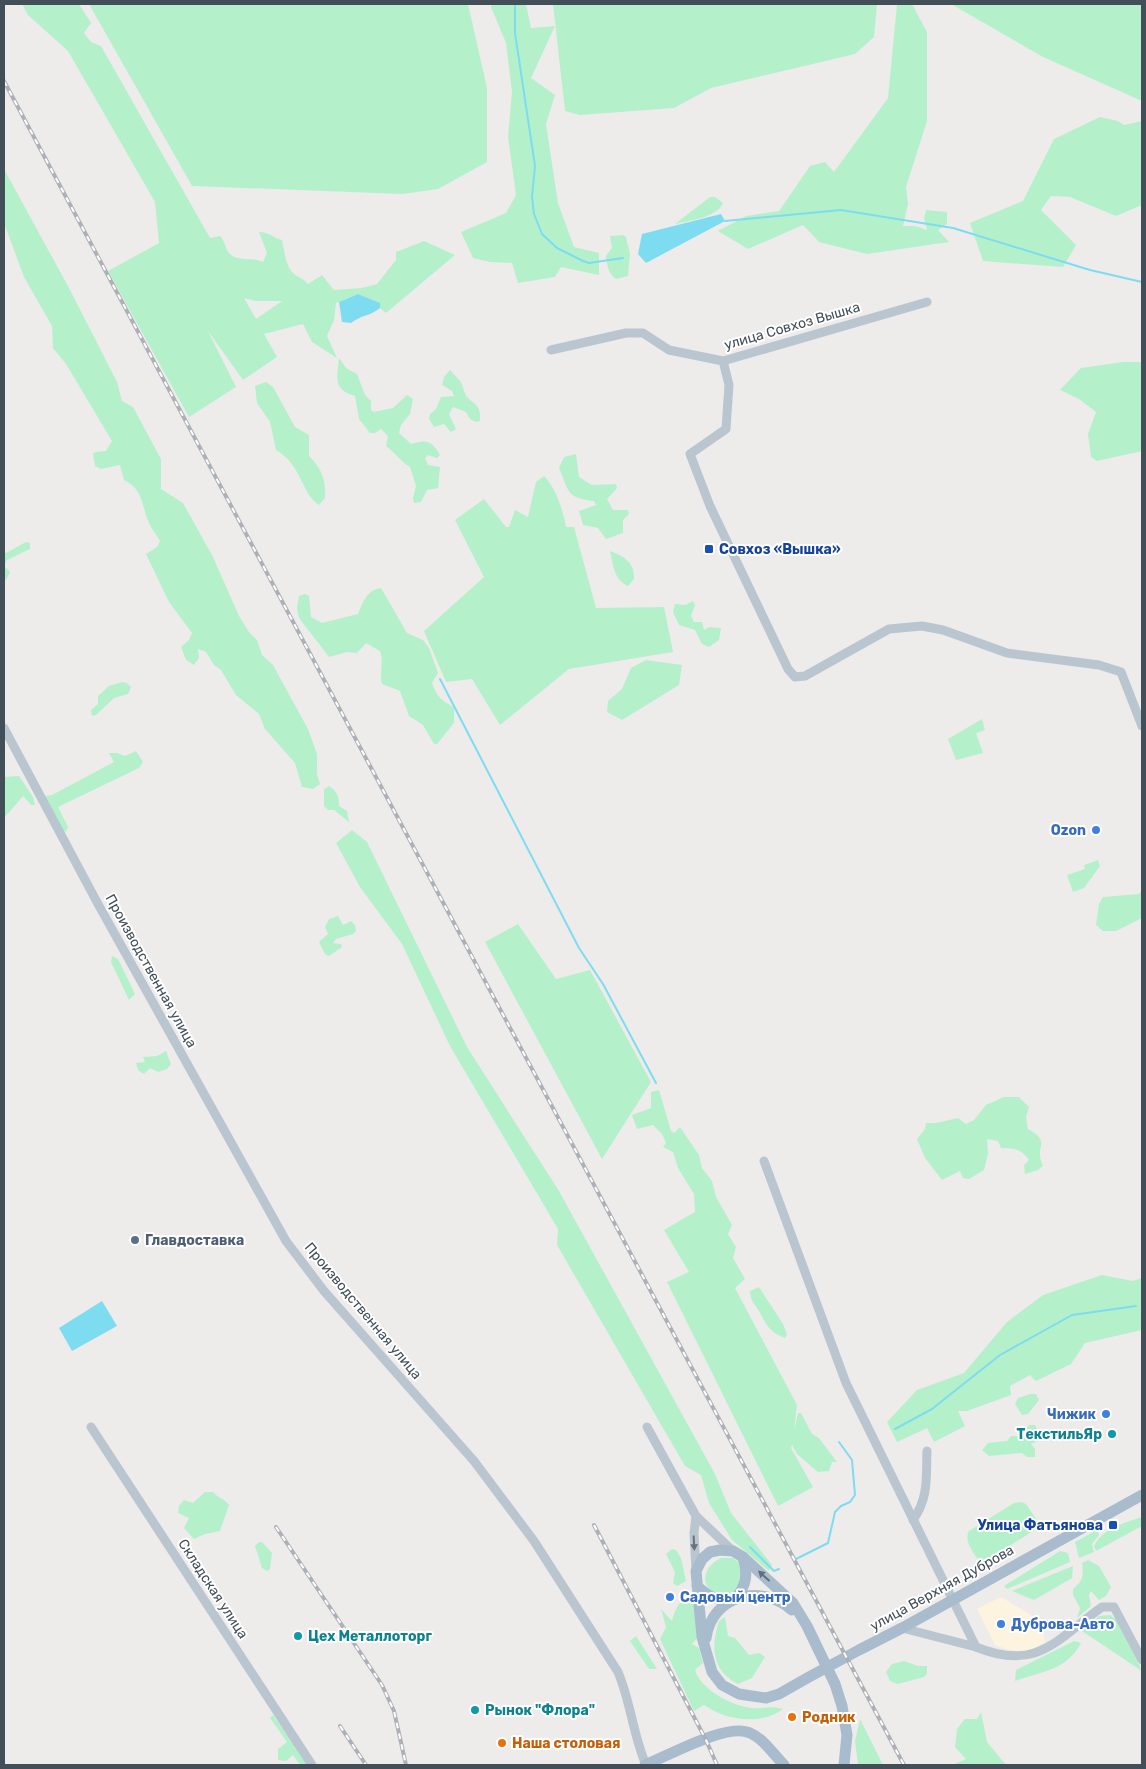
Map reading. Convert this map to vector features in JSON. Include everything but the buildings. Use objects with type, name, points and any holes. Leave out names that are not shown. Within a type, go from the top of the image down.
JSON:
[{"type":"main road","name":"улица Верхняя Дуброва","points":[[706,1658],[712,1672],[722,1684],[739,1694],[766,1698],[779,1694],[1142,1496]]},
{"type":"main road","points":[[706,1658],[702,1637],[696,1571],[702,1559],[710,1552],[720,1550],[733,1551],[743,1557],[793,1603],[807,1626],[835,1684],[842,1706],[847,1734],[844,1765]]},
{"type":"main road","points":[[706,1658],[706,1637],[710,1622],[721,1607],[742,1591],[747,1578],[743,1557]]},
{"type":"main road","points":[[697,1586],[707,1596],[718,1600],[732,1600],[758,1594],[775,1599],[791,1608],[807,1626]]},
{"type":"main road","points":[[645,1765],[726,1732],[741,1730],[759,1739],[784,1765]]},
{"type":"street","name":"улица Совхоз Вышка","points":[[551,350],[626,333],[643,333],[668,350],[723,361],[927,302]]},
{"type":"street","points":[[723,361],[729,385],[726,429],[690,454],[710,506],[788,670],[794,677],[805,676],[889,629],[922,626],[943,630],[1007,653],[1099,665],[1121,672],[1124,675],[1142,726]]},
{"type":"street","name":"Производственная улица","points":[[4,728],[94,897],[286,1241],[324,1291],[474,1461],[534,1541],[618,1672],[627,1693],[636,1743],[645,1765]]},
{"type":"street","points":[[764,1161],[846,1383],[976,1647]]},
{"type":"street","points":[[647,1426],[696,1516],[733,1551]]},
{"type":"street","name":"Складская улица","points":[[91,1427],[312,1765]]},
{"type":"street","points":[[913,1520],[922,1507],[926,1488],[927,1451]]},
{"type":"street","points":[[696,1516],[694,1532],[696,1571]]},
{"type":"street","points":[[902,1628],[976,1647],[994,1654],[1018,1657],[1041,1653],[1102,1607],[1114,1607],[1142,1660]]},
{"type":"shaded area","points":[[1001,1597],[1034,1617],[1042,1626],[1045,1642],[1026,1652],[1009,1650],[995,1645],[977,1609]]},
{"type":"green space","points":[[22,4],[79,4],[91,23],[84,33],[91,42],[101,46],[210,238],[220,236],[229,253],[233,256],[263,262],[267,253],[259,232],[266,233],[282,240],[287,261],[294,274],[308,284],[322,275],[334,290],[362,288],[377,284],[396,260],[396,252],[424,241],[455,255],[386,313],[380,308],[379,303],[358,294],[336,303],[334,320],[327,336],[337,358],[312,342],[303,324],[264,334],[277,357],[243,380],[208,331],[236,387],[189,417],[108,271],[159,243],[155,202],[68,51],[28,15]],"holes":[[[244,298],[255,301],[282,301],[256,319]]]},
{"type":"green space","points":[[89,4],[468,4],[487,88],[487,162],[438,189],[402,194],[192,186]]},
{"type":"green space","points":[[492,4],[526,4],[531,28],[555,26],[531,78],[555,95],[546,124],[558,203],[574,247],[599,253],[599,275],[561,267],[555,277],[518,283],[512,263],[490,262],[473,258],[461,232],[506,213],[516,195],[508,137],[512,92],[506,43],[491,7]]},
{"type":"green space","points":[[553,4],[877,4],[874,37],[855,54],[711,88],[674,108],[580,115],[565,111]]},
{"type":"green space","points":[[897,4],[912,4],[927,32],[927,121],[906,187],[908,204],[903,226],[915,226],[927,230],[924,218],[926,210],[947,212],[947,224],[938,230],[949,242],[867,254],[819,242],[803,225],[748,249],[718,231],[746,216],[779,211],[810,166],[825,162],[834,172],[888,98]]},
{"type":"green space","points":[[951,4],[1142,4],[1142,101],[1043,57]]},
{"type":"green space","points":[[1100,117],[1118,121],[1124,125],[1142,121],[1142,205],[1116,216],[1070,197],[1051,196],[1041,210],[1076,245],[1063,267],[983,261],[970,223],[1023,201],[1054,139]]},
{"type":"green space","points":[[4,169],[69,288],[117,382],[122,401],[133,407],[161,459],[161,489],[183,503],[213,557],[239,616],[249,632],[257,640],[262,655],[273,665],[308,729],[317,754],[317,774],[320,784],[313,789],[302,787],[295,763],[265,729],[259,714],[236,695],[221,670],[214,665],[206,652],[198,649],[199,658],[194,665],[186,660],[181,647],[189,640],[192,633],[169,602],[146,554],[157,547],[160,541],[149,523],[139,493],[124,480],[120,465],[101,469],[95,466],[93,454],[106,451],[112,441],[66,364],[53,348],[52,326],[24,277],[4,223]]},
{"type":"green space","points":[[710,197],[715,197],[723,203],[715,212],[702,218],[675,224]]},
{"type":"green space","points":[[623,235],[626,237],[630,254],[628,276],[616,279],[607,266],[606,256],[612,248],[610,236]]},
{"type":"green space","points":[[339,358],[346,368],[357,374],[365,395],[371,401],[371,410],[374,412],[393,408],[407,395],[413,399],[410,414],[401,425],[399,433],[411,444],[429,442],[440,455],[437,458],[428,455],[425,458],[428,465],[440,467],[438,488],[427,490],[421,502],[414,503],[413,498],[416,486],[410,467],[386,446],[388,436],[381,429],[375,433],[370,433],[359,419],[355,396],[340,387],[337,377]]},
{"type":"green space","points":[[1123,362],[1142,362],[1142,451],[1097,461],[1091,457],[1088,434],[1096,412],[1079,399],[1060,390],[1081,368]]},
{"type":"green space","points":[[450,370],[461,382],[466,396],[477,406],[480,412],[480,421],[476,422],[470,419],[466,412],[453,407],[449,414],[456,429],[451,432],[444,424],[434,427],[429,419],[430,414],[436,409],[441,397],[454,396],[452,391],[442,385],[444,377]]},
{"type":"green space","points":[[266,382],[273,387],[295,427],[309,435],[309,456],[320,470],[325,486],[325,498],[319,505],[308,493],[291,463],[276,450],[270,422],[257,403],[255,386]]},
{"type":"green space","points":[[576,454],[579,477],[592,485],[616,484],[617,488],[607,499],[613,510],[628,510],[629,514],[623,520],[623,533],[606,539],[598,528],[583,525],[579,511],[596,505],[594,501],[578,498],[570,492],[559,468],[564,457]]},
{"type":"green space","points":[[544,476],[558,500],[566,527],[574,527],[596,608],[664,607],[673,652],[569,669],[500,725],[472,679],[446,682],[424,631],[484,577],[455,520],[484,499],[506,527],[509,527],[515,510],[528,517],[536,482]]},
{"type":"green space","points":[[26,542],[30,543],[30,549],[7,560],[4,566],[4,554]]},
{"type":"green space","points":[[610,551],[620,555],[631,564],[634,579],[628,586],[617,576]]},
{"type":"green space","points":[[4,566],[10,572],[4,581]]},
{"type":"green space","points":[[381,588],[407,633],[423,640],[429,648],[438,673],[432,683],[434,688],[446,703],[454,707],[454,723],[437,744],[434,744],[423,725],[409,716],[400,691],[382,684],[382,659],[380,651],[366,643],[357,653],[347,652],[329,657],[299,618],[297,608],[299,596],[305,594],[309,596],[311,617],[322,623],[358,614],[368,594]]},
{"type":"green space","points":[[693,601],[695,605],[691,616],[694,622],[702,622],[704,630],[709,627],[721,628],[719,640],[709,647],[702,644],[695,630],[679,625],[673,612],[675,604],[685,605]]},
{"type":"green space","points":[[646,660],[682,665],[679,685],[622,720],[607,712],[608,701],[622,689],[631,668]]},
{"type":"green space","points":[[122,682],[127,683],[131,687],[128,694],[114,698],[96,715],[92,716],[91,710],[98,704],[98,696],[109,686]]},
{"type":"green space","points":[[982,719],[985,730],[976,733],[983,753],[956,760],[948,739]]},
{"type":"green space","points":[[136,751],[143,762],[139,768],[58,807],[68,827],[66,832],[60,828],[45,796],[52,795],[114,762],[109,753],[125,756]]},
{"type":"green space","points":[[19,776],[33,797],[35,805],[31,805],[23,796],[5,817],[4,825],[4,777]]},
{"type":"green space","points":[[329,786],[337,794],[339,806],[347,811],[349,822],[334,810],[328,810],[324,806],[324,789]]},
{"type":"green space","points":[[352,830],[367,842],[467,1047],[559,1191],[715,1474],[731,1513],[772,1565],[769,1571],[732,1540],[709,1503],[701,1475],[685,1466],[557,1245],[558,1229],[450,1046],[402,944],[360,887],[336,843]]},
{"type":"green space","points":[[1098,860],[1100,866],[1084,888],[1073,892],[1067,875],[1085,869],[1084,865]]},
{"type":"green space","points":[[1142,890],[1142,918],[1116,931],[1103,931],[1096,925],[1099,904],[1103,897],[1139,894]]},
{"type":"green space","points":[[338,916],[343,925],[351,921],[355,925],[356,931],[353,934],[336,939],[333,943],[341,944],[342,947],[329,956],[325,954],[319,942],[328,934],[325,927],[329,919]]},
{"type":"green space","points":[[518,924],[556,979],[590,970],[651,1082],[602,1159],[485,942]]},
{"type":"green space","points":[[112,956],[118,959],[135,994],[129,1000],[111,962]]},
{"type":"green space","points":[[166,1051],[171,1064],[167,1069],[158,1072],[150,1068],[144,1074],[138,1070],[136,1063],[145,1062],[143,1057],[157,1056]]},
{"type":"green space","points":[[659,1090],[671,1131],[674,1133],[680,1127],[699,1155],[702,1168],[712,1181],[716,1197],[732,1225],[728,1234],[736,1247],[733,1258],[745,1279],[735,1288],[797,1405],[794,1430],[798,1413],[801,1413],[812,1434],[819,1438],[837,1462],[832,1462],[829,1471],[818,1472],[797,1454],[792,1445],[791,1448],[813,1487],[778,1506],[667,1282],[689,1272],[664,1230],[695,1212],[694,1194],[678,1168],[673,1152],[663,1147],[666,1143],[662,1134],[653,1125],[637,1129],[632,1115],[651,1108],[651,1092]]},
{"type":"green space","points":[[1004,1097],[1019,1097],[1029,1107],[1026,1117],[1028,1129],[1041,1141],[1040,1153],[1043,1166],[1038,1170],[1025,1174],[1024,1165],[1029,1160],[1023,1153],[1013,1149],[1001,1148],[998,1141],[987,1139],[988,1154],[984,1170],[969,1179],[963,1178],[960,1171],[942,1180],[925,1158],[917,1139],[925,1129],[926,1123],[936,1123],[958,1118],[966,1124],[974,1120],[986,1105]]},
{"type":"green space","points":[[1102,1275],[1133,1281],[1142,1278],[1142,1330],[1085,1343],[1071,1364],[1036,1381],[1030,1375],[1010,1386],[1011,1395],[967,1411],[958,1411],[965,1426],[934,1442],[927,1428],[897,1442],[887,1422],[917,1390],[964,1373],[1007,1322],[1043,1295]]},
{"type":"green space","points":[[759,1287],[783,1324],[787,1334],[785,1338],[770,1328],[752,1301],[750,1291]]},
{"type":"green space","points":[[1036,1394],[1039,1400],[1028,1414],[1022,1415],[1015,1404],[1018,1398]]},
{"type":"green space","points":[[1029,1425],[1035,1425],[1042,1439],[1031,1444],[1035,1449],[1035,1457],[1027,1457],[1022,1453],[989,1456],[982,1450],[988,1443],[1007,1441],[1011,1436],[1021,1436]]},
{"type":"green space","points":[[205,1492],[213,1492],[229,1505],[220,1531],[205,1534],[194,1539],[184,1528],[189,1518],[178,1513],[179,1506],[184,1500],[193,1503]]},
{"type":"green space","points":[[1021,1502],[1026,1504],[1041,1526],[981,1564],[969,1544],[969,1531],[1014,1503]]},
{"type":"green space","points":[[1142,1517],[1142,1526],[1096,1551],[1094,1546],[1108,1530]]},
{"type":"green space","points":[[1097,1530],[1099,1535],[1092,1544],[1094,1552],[1079,1558],[1075,1542]]},
{"type":"green space","points":[[262,1542],[272,1553],[270,1569],[267,1571],[262,1568],[255,1546]]},
{"type":"green space","points":[[672,1549],[676,1550],[681,1558],[686,1581],[677,1586],[673,1583],[675,1572],[666,1554]]},
{"type":"green space","points":[[1060,1551],[1068,1553],[1070,1562],[1007,1589],[1004,1586]]},
{"type":"green space","points":[[721,1558],[733,1558],[740,1563],[744,1580],[731,1597],[714,1593],[706,1583],[705,1576],[708,1570],[713,1563]]},
{"type":"green space","points":[[1088,1560],[1099,1566],[1111,1587],[1106,1596],[1099,1600],[1091,1591],[1089,1595],[1091,1606],[1077,1618],[1080,1608],[1073,1595],[1073,1589],[1082,1577],[1082,1563]]},
{"type":"green space","points":[[1073,1566],[1072,1578],[1034,1600],[1012,1591]]},
{"type":"green space","points":[[694,1593],[697,1638],[692,1644],[699,1648],[703,1663],[695,1670],[698,1677],[718,1696],[736,1704],[752,1708],[775,1707],[783,1709],[765,1718],[754,1719],[732,1717],[704,1705],[694,1711],[660,1639],[666,1627],[661,1609],[672,1621],[679,1604]]},
{"type":"green space","points":[[1110,1615],[1118,1621],[1142,1671],[1082,1631],[1099,1616]]},
{"type":"green space","points":[[725,1617],[728,1636],[735,1638],[749,1655],[759,1653],[765,1657],[752,1678],[738,1684],[723,1672],[715,1657],[716,1630],[719,1621]]},
{"type":"green space","points":[[636,1636],[657,1669],[649,1669],[630,1641]]},
{"type":"green space","points":[[1074,1641],[1081,1643],[1075,1652],[1061,1665],[1015,1681],[1016,1670]]},
{"type":"green space","points":[[904,1661],[918,1666],[927,1666],[927,1674],[924,1677],[898,1684],[890,1681],[886,1672],[892,1664]]},
{"type":"green space","points":[[981,1712],[987,1742],[1006,1765],[952,1765],[966,1759],[955,1747],[957,1729],[965,1719],[977,1719]]},
{"type":"green space","points":[[273,1715],[309,1765],[300,1765],[293,1755],[286,1761],[278,1760],[278,1749],[287,1742],[270,1718]]},
{"type":"green space","points":[[860,1719],[883,1765],[858,1765],[855,1741]]},
{"type":"water","points":[[721,214],[725,221],[646,263],[638,254],[642,234]]},
{"type":"water","points":[[358,294],[380,303],[380,308],[351,323],[342,322],[339,302]]},
{"type":"water","points":[[102,1301],[117,1326],[72,1351],[59,1328]]},
{"type":"waterway","points":[[515,4],[515,33],[535,166],[532,197],[534,214],[542,234],[557,248],[589,263],[623,258]]},
{"type":"waterway","points":[[725,221],[841,210],[953,228],[1090,270],[1142,282]]},
{"type":"waterway","points":[[440,679],[579,948],[603,984],[656,1083]]},
{"type":"waterway","points":[[895,1429],[932,1409],[1000,1355],[1072,1315],[1136,1306]]},
{"type":"waterway","points":[[796,1559],[828,1543],[835,1512],[841,1506],[850,1502],[855,1495],[852,1460],[839,1442]]},
{"type":"waterway","points":[[750,1547],[774,1571],[779,1569]]},
{"type":"railway","points":[[4,81],[904,1765]]},
{"type":"railway","points":[[594,1525],[706,1740],[717,1765]]},
{"type":"railway","points":[[276,1527],[382,1685],[394,1711],[406,1765]]},
{"type":"railway","points":[[340,1726],[366,1765]]},
{"type":"place","name":"Совхоз «Вышка»","points":[[709,549]]},
{"type":"place","name":"Ozon","points":[[1096,830]]},
{"type":"place","name":"Главдоставка","points":[[135,1240]]},
{"type":"place","name":"Чижик","points":[[1106,1414]]},
{"type":"place","name":"ТекстильЯр","points":[[1112,1434]]},
{"type":"place","name":"Улица Фатьянова","points":[[1113,1525]]},
{"type":"place","name":"Садовый центр","points":[[670,1597]]},
{"type":"place","name":"Дуброва-Авто","points":[[1001,1624]]},
{"type":"place","name":"Цех Металлоторг","points":[[298,1636]]},
{"type":"place","name":"Рынок \"Флора\"","points":[[475,1710]]},
{"type":"place","name":"Родник","points":[[792,1717]]},
{"type":"place","name":"Наша столовая","points":[[502,1743]]}]
